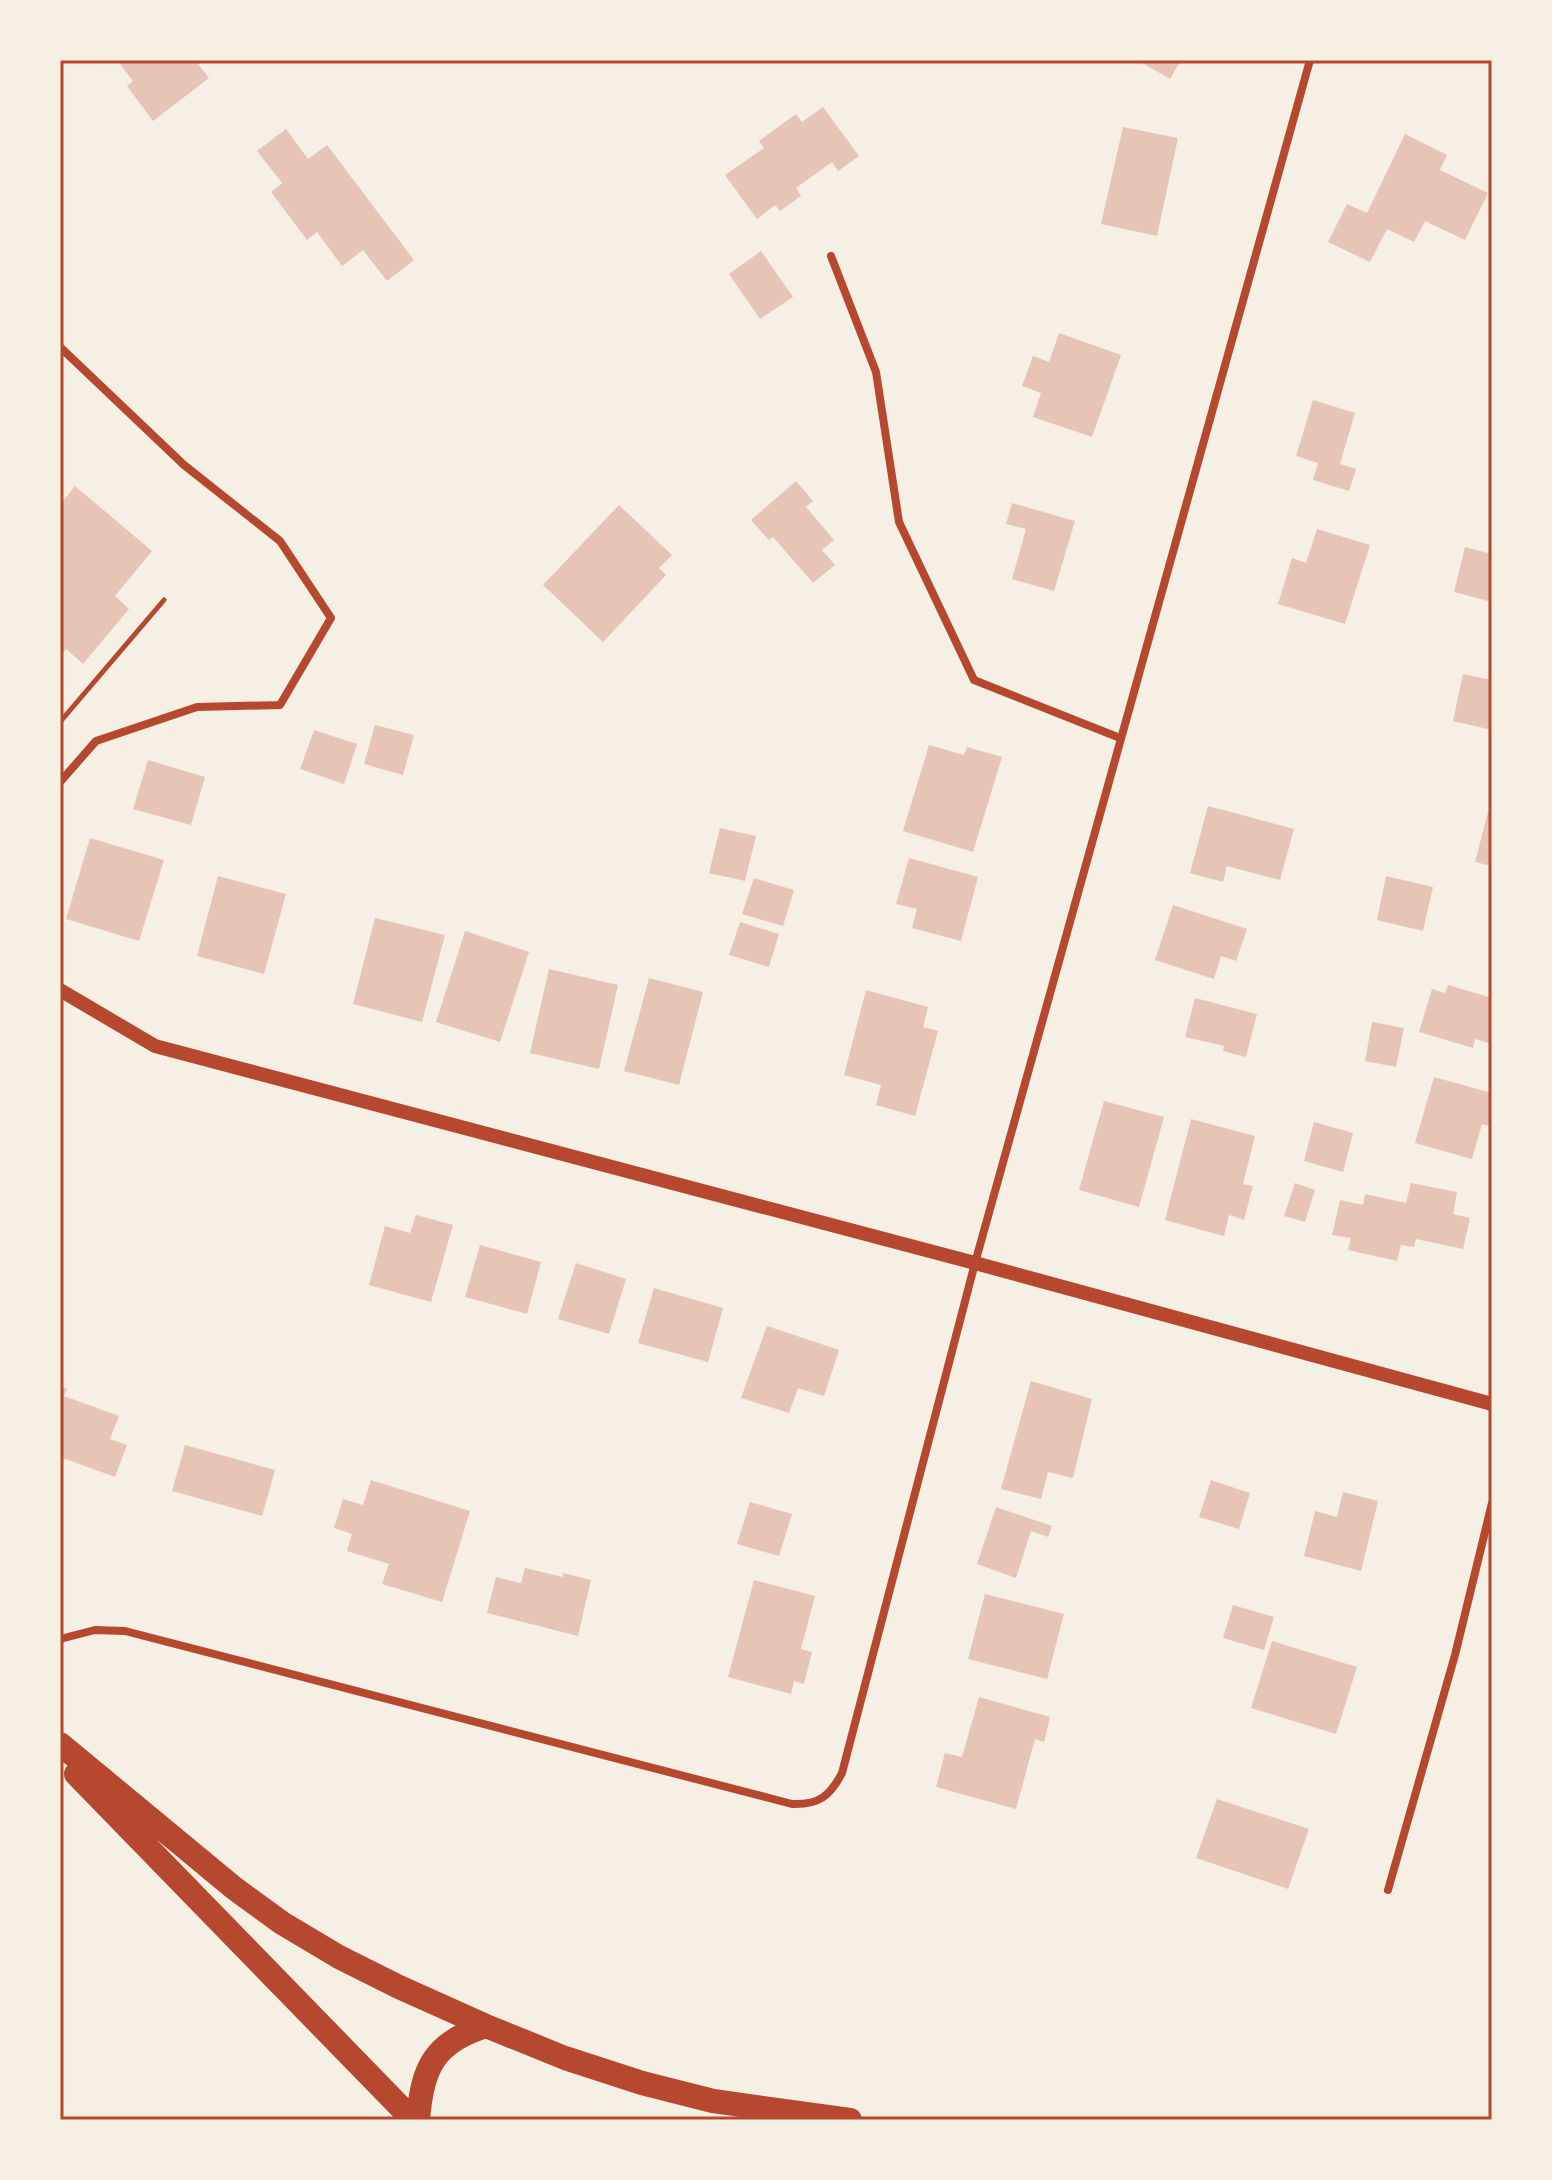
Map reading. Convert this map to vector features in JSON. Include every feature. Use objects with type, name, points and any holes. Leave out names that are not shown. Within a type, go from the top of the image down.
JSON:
[{"type":"highway","points":[[60,1744],[234,1888],[282,1923],[339,1957],[486,2026],[565,2058],[642,2083],[713,2101],[850,2120]]},
{"type":"highway","points":[[60,1758],[415,2120]]},
{"type":"highway","points":[[415,2120],[420,2092],[431,2062],[452,2040],[465,2032],[486,2026]]},
{"type":"street","points":[[60,1639],[95,1630],[125,1631],[792,1804],[823,1800],[842,1773],[975,1263],[1310,60]]},
{"type":"street","points":[[831,256],[876,372],[899,522],[974,680],[1120,738]]},
{"type":"street","points":[[60,347],[184,465],[280,541],[331,618],[280,705],[197,707],[96,741],[60,782]]},
{"type":"street","points":[[60,990],[155,1046],[975,1263],[1492,1404]]},
{"type":"street","points":[[1388,1890],[1455,1655],[1492,1503]]},
{"type":"path","points":[[60,722],[164,600]]},
{"type":"building","points":[[117,60],[203,60],[198,64],[209,78],[153,121],[127,86],[133,81]]},
{"type":"building","points":[[1137,60],[1181,60],[1170,79]]},
{"type":"building","points":[[823,107],[859,156],[838,171],[832,162],[796,188],[801,196],[780,211],[775,205],[757,219],[725,175],[764,148],[759,141],[796,114],[802,122]]},
{"type":"building","points":[[1123,127],[1178,138],[1157,236],[1101,224]]},
{"type":"building","points":[[286,129],[308,159],[327,145],[414,260],[387,281],[363,250],[342,266],[317,232],[307,240],[271,192],[282,183],[257,151]]},
{"type":"building","points":[[1405,134],[1447,155],[1440,170],[1488,193],[1465,240],[1425,221],[1414,242],[1387,229],[1370,262],[1328,242],[1347,204],[1367,213]]},
{"type":"building","points":[[761,251],[793,297],[760,319],[729,274]]},
{"type":"building","points":[[1059,333],[1121,355],[1092,437],[1033,417],[1041,393],[1022,386],[1033,356],[1049,362]]},
{"type":"building","points":[[1313,400],[1355,413],[1340,464],[1356,469],[1349,491],[1313,480],[1318,463],[1296,456]]},
{"type":"building","points":[[796,481],[813,501],[806,507],[834,540],[822,550],[835,565],[813,583],[773,537],[769,540],[751,520]]},
{"type":"building","points":[[75,486],[152,551],[115,596],[129,609],[83,664],[66,649],[63,653],[60,651],[60,505]]},
{"type":"building","points":[[1012,503],[1075,521],[1054,591],[1012,579],[1026,529],[1006,524]]},
{"type":"building","points":[[619,505],[672,555],[659,568],[666,575],[603,642],[543,585]]},
{"type":"building","points":[[1317,529],[1370,545],[1345,624],[1278,604],[1292,558],[1306,563]]},
{"type":"building","points":[[1465,547],[1492,554],[1492,602],[1454,592]]},
{"type":"building","points":[[1463,674],[1492,680],[1492,730],[1453,721]]},
{"type":"building","points":[[375,725],[414,735],[403,775],[364,764]]},
{"type":"building","points":[[314,730],[357,744],[344,784],[300,769]]},
{"type":"building","points":[[929,745],[964,755],[967,747],[1002,757],[973,852],[903,831]]},
{"type":"building","points":[[148,760],[205,777],[191,825],[133,809]]},
{"type":"building","points":[[1208,806],[1294,829],[1280,880],[1227,866],[1223,882],[1190,873]]},
{"type":"building","points":[[1488,812],[1492,813],[1492,866],[1475,862]]},
{"type":"building","points":[[720,828],[756,836],[745,881],[709,873]]},
{"type":"building","points":[[90,838],[164,860],[139,941],[66,919]]},
{"type":"building","points":[[909,858],[978,877],[961,941],[912,928],[917,909],[896,904]]},
{"type":"building","points":[[218,876],[286,894],[264,974],[197,956]]},
{"type":"building","points":[[1386,876],[1433,887],[1423,931],[1377,920]]},
{"type":"building","points":[[754,878],[794,890],[783,926],[742,914]]},
{"type":"building","points":[[1173,905],[1247,929],[1236,961],[1221,956],[1214,979],[1155,960]]},
{"type":"building","points":[[375,918],[445,935],[422,1022],[353,1004]]},
{"type":"building","points":[[740,922],[779,934],[769,967],[729,955]]},
{"type":"building","points":[[465,931],[529,952],[500,1042],[436,1022]]},
{"type":"building","points":[[549,969],[618,985],[599,1069],[530,1053]]},
{"type":"building","points":[[649,978],[703,992],[679,1085],[624,1071]]},
{"type":"building","points":[[1448,985],[1492,998],[1492,1044],[1475,1039],[1473,1048],[1419,1032],[1432,989],[1445,993]]},
{"type":"building","points":[[866,990],[928,1007],[923,1027],[938,1031],[915,1116],[876,1105],[881,1085],[844,1075]]},
{"type":"building","points":[[1195,998],[1257,1014],[1246,1057],[1223,1051],[1224,1046],[1185,1037]]},
{"type":"building","points":[[1372,1022],[1404,1028],[1396,1067],[1365,1061]]},
{"type":"building","points":[[1434,1077],[1492,1093],[1492,1127],[1482,1124],[1472,1159],[1415,1143]]},
{"type":"building","points":[[1104,1101],[1164,1117],[1139,1207],[1079,1190]]},
{"type":"building","points":[[1191,1119],[1255,1136],[1243,1184],[1253,1186],[1244,1220],[1229,1215],[1224,1236],[1165,1220]]},
{"type":"building","points":[[1314,1122],[1353,1133],[1343,1172],[1304,1161]]},
{"type":"building","points":[[1295,1183],[1315,1190],[1305,1222],[1284,1216]]},
{"type":"building","points":[[1411,1183],[1457,1192],[1453,1214],[1470,1218],[1463,1249],[1416,1239],[1414,1247],[1401,1245],[1397,1261],[1348,1250],[1351,1238],[1332,1235],[1340,1200],[1363,1205],[1365,1194],[1406,1203]]},
{"type":"building","points":[[416,1215],[453,1225],[431,1302],[369,1285],[385,1226],[410,1233]]},
{"type":"building","points":[[480,1245],[541,1262],[527,1314],[465,1297]]},
{"type":"building","points":[[576,1263],[626,1279],[609,1334],[558,1319]]},
{"type":"building","points":[[654,1288],[723,1308],[708,1362],[638,1343]]},
{"type":"building","points":[[767,1326],[839,1350],[824,1396],[798,1388],[789,1413],[741,1398]]},
{"type":"building","points":[[1031,1381],[1092,1399],[1073,1478],[1048,1472],[1041,1499],[1001,1489]]},
{"type":"building","points":[[60,1387],[67,1389],[64,1396],[119,1416],[110,1439],[127,1445],[115,1477],[60,1457]]},
{"type":"building","points":[[185,1445],[275,1470],[262,1516],[172,1491]]},
{"type":"building","points":[[371,1480],[470,1511],[442,1602],[382,1584],[389,1564],[347,1551],[352,1534],[334,1528],[343,1499],[363,1505]]},
{"type":"building","points":[[1211,1480],[1250,1493],[1239,1529],[1199,1517]]},
{"type":"building","points":[[1343,1492],[1378,1501],[1361,1571],[1304,1556],[1315,1511],[1337,1517]]},
{"type":"building","points":[[750,1502],[792,1514],[779,1556],[737,1544]]},
{"type":"building","points":[[996,1507],[1052,1526],[1048,1537],[1031,1531],[1016,1578],[977,1564]]},
{"type":"building","points":[[525,1568],[591,1580],[578,1636],[487,1613],[496,1577],[521,1583]]},
{"type":"building","points":[[754,1580],[815,1596],[801,1649],[812,1652],[804,1684],[794,1681],[791,1694],[728,1677]]},
{"type":"building","points":[[985,1594],[1064,1614],[1047,1679],[968,1659]]},
{"type":"building","points":[[1233,1605],[1274,1617],[1264,1650],[1223,1638]]},
{"type":"building","points":[[1272,1641],[1357,1667],[1336,1734],[1251,1708]]},
{"type":"building","points":[[979,1697],[1050,1717],[1044,1742],[1035,1739],[1016,1809],[936,1787],[945,1753],[962,1757]]},
{"type":"building","points":[[1217,1799],[1309,1829],[1288,1889],[1196,1858]]}]
